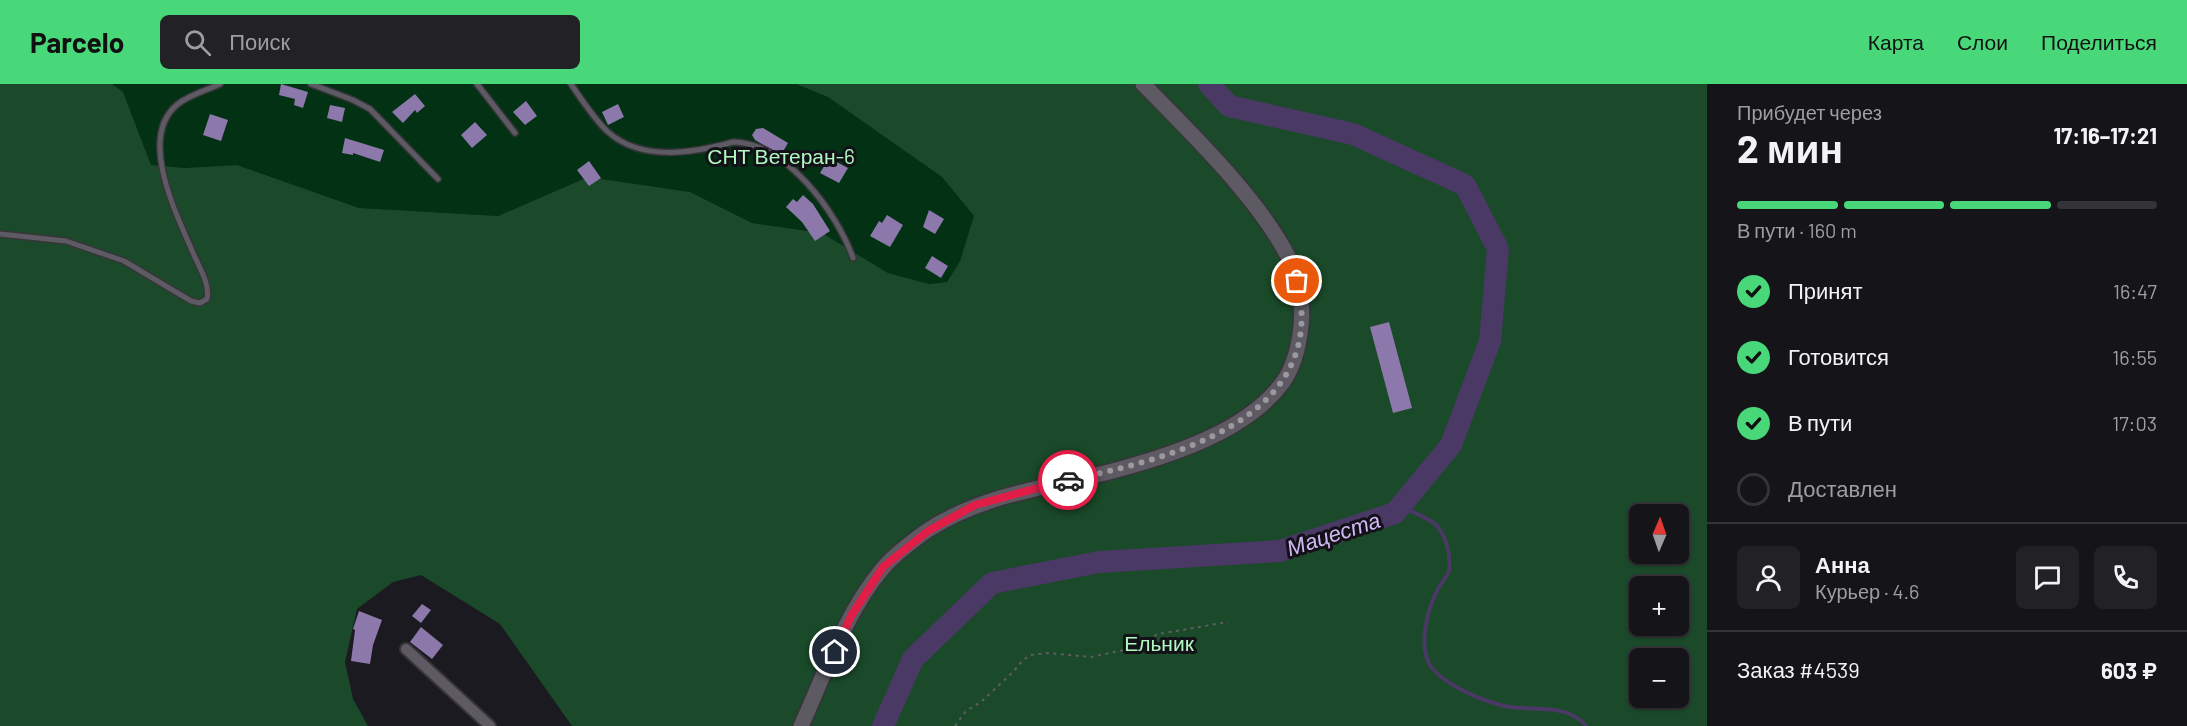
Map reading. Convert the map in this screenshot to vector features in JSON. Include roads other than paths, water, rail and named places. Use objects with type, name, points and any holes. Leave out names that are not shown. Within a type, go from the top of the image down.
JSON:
[{"type":"street","points":[[801,726],[851,616],[883,567],[928,531],[975,505],[1036,487],[1120,469],[1202,442],[1248,414],[1283,382],[1294,361],[1300,329],[1300,293],[1294,270],[1281,245],[1243,192],[1143,84]]},
{"type":"street","points":[[406,649],[490,726]]},
{"type":"lane","points":[[0,234],[66,241],[124,261],[191,301],[200,303],[207,299],[207,285],[176,212],[158,153],[163,125],[177,104],[220,84]]},
{"type":"lane","points":[[311,84],[353,100],[369,109],[438,179]]},
{"type":"lane","points":[[477,84],[515,133]]},
{"type":"lane","points":[[571,84],[608,132],[630,147],[678,153],[742,142],[770,153],[799,175],[823,201],[838,222],[853,258]]},
{"type":"waterway","name":"Мацеста","points":[[883,726],[913,659],[992,583],[1099,562],[1280,551],[1395,513],[1451,445],[1490,341],[1498,249],[1465,185],[1353,134],[1229,106],[1209,84]]},
{"type":"waterway","points":[[1395,513],[1409,510],[1434,523],[1445,538],[1448,551],[1448,572],[1430,607],[1424,640],[1427,660],[1438,675],[1465,692],[1486,700],[1515,708],[1559,711],[1578,718],[1586,726]]},
{"type":"park label","name":"СНТ Ветеран-6","points":[[781,155]]},
{"type":"park label","name":"Ельник","points":[[1159,642]]}]
